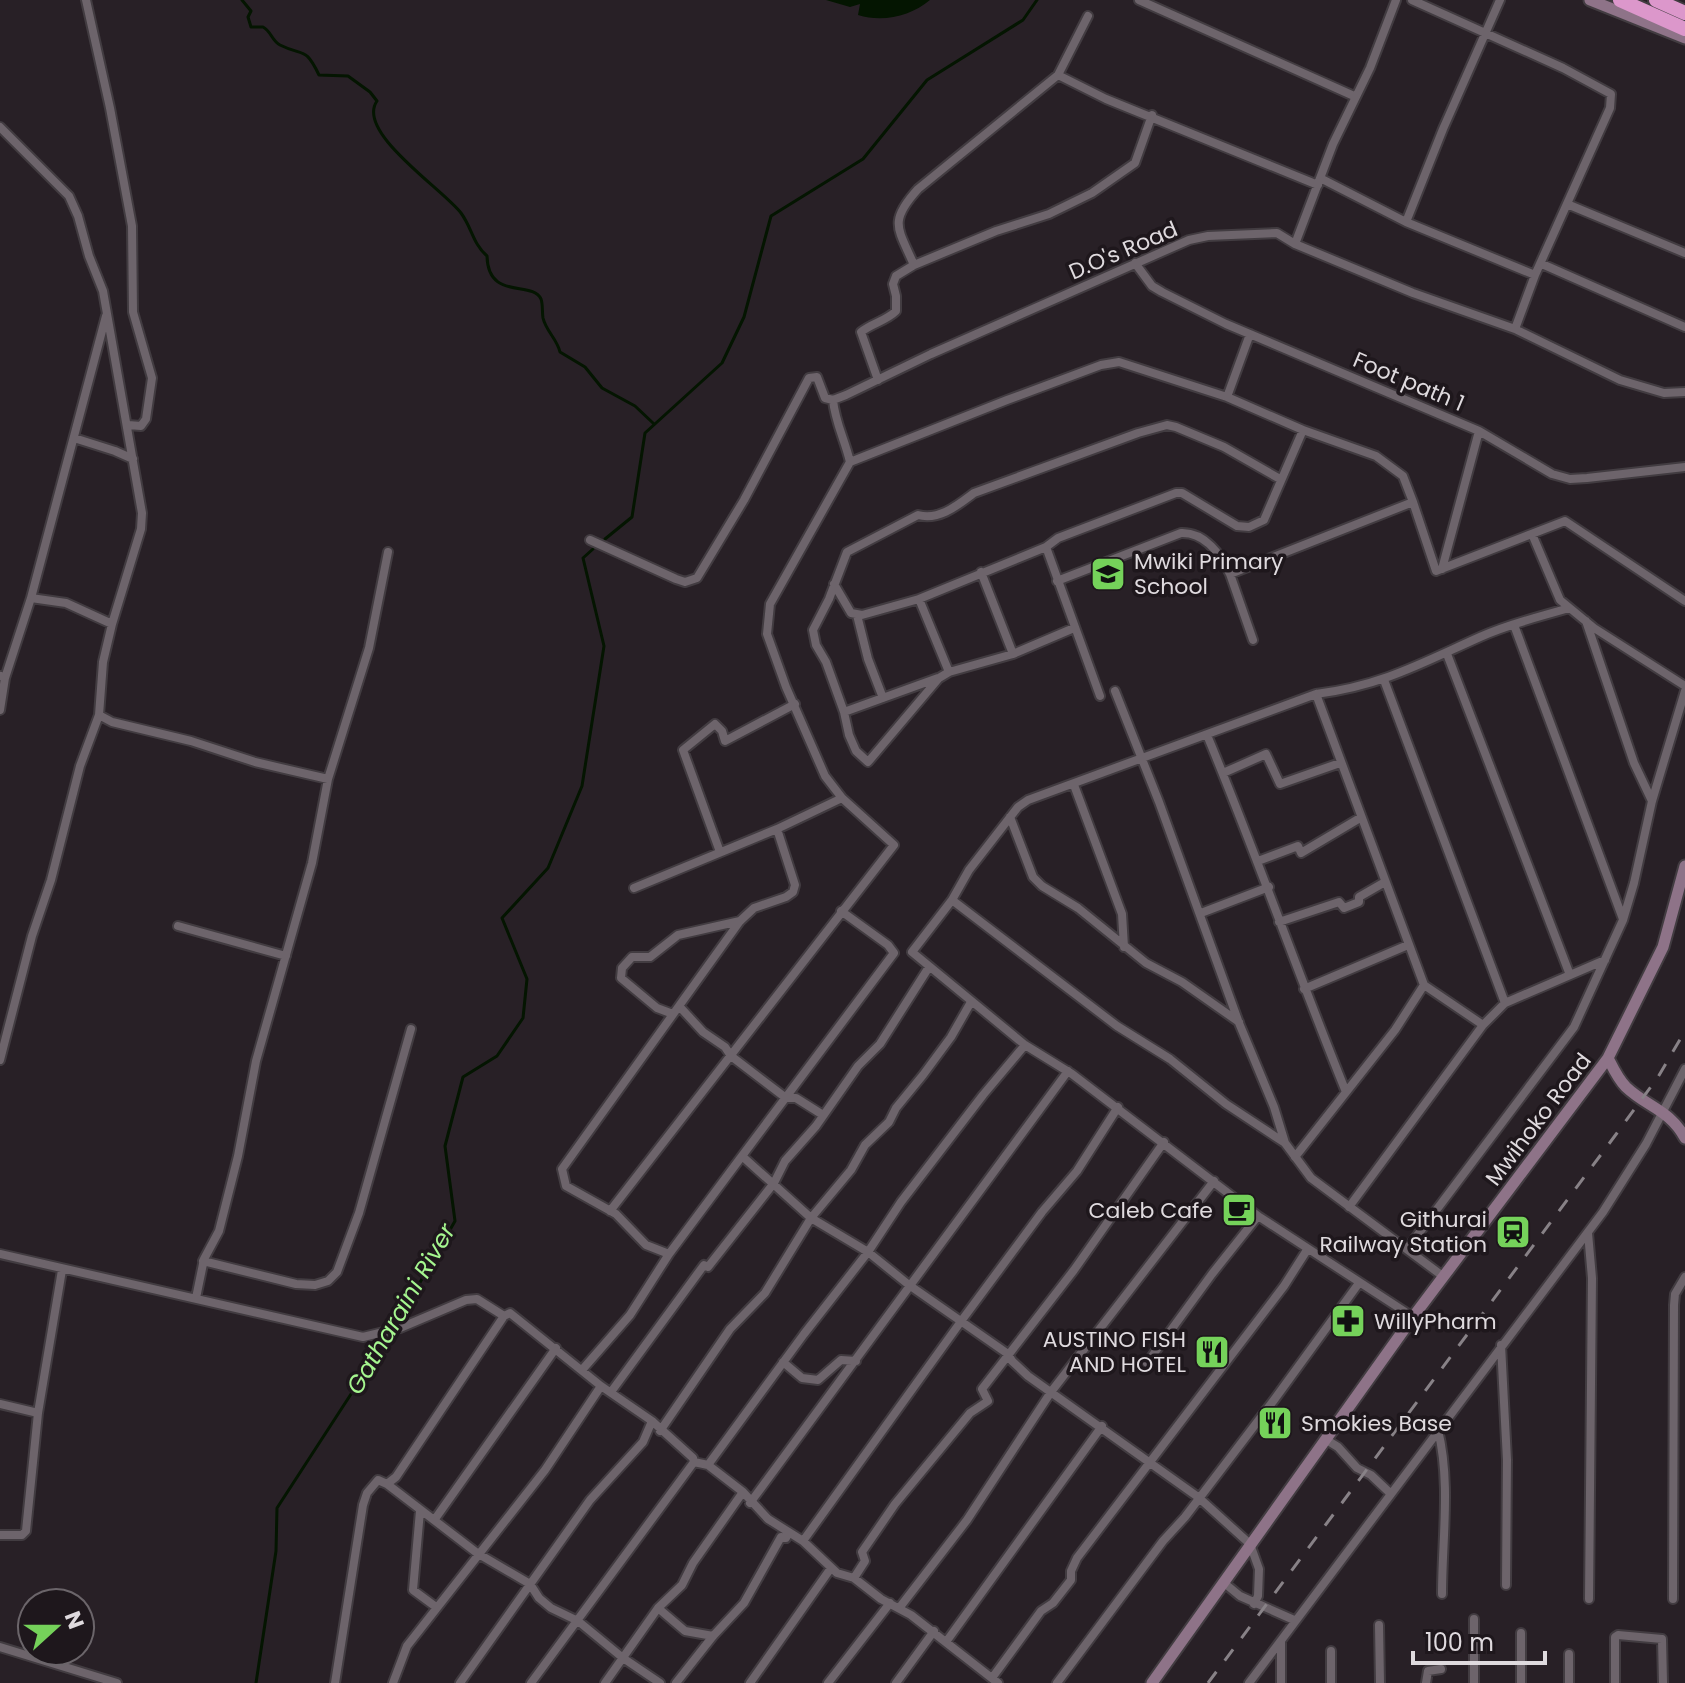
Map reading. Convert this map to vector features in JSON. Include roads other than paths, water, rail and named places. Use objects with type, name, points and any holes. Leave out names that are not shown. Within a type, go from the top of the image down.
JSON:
[{"type":"highway","points":[[1620,0],[1685,29]]},
{"type":"highway","points":[[1656,0],[1685,13]]},
{"type":"street","points":[[86,0],[132,226],[133,312],[152,378],[146,419],[141,426],[128,425]]},
{"type":"street","points":[[1139,0],[1354,96]]},
{"type":"street","points":[[1295,244],[1396,0]]},
{"type":"street","points":[[1412,0],[1563,68],[1611,94],[1610,108],[1535,275],[1515,329]]},
{"type":"street","points":[[1406,222],[1500,0]]},
{"type":"street","points":[[1590,0],[1685,38]]},
{"type":"street","points":[[914,265],[898,228],[903,205],[918,189],[1058,75],[1088,16]]},
{"type":"street","points":[[1058,75],[1106,99],[1319,182],[1535,275]]},
{"type":"street","points":[[878,380],[861,332],[896,311],[893,284],[896,276],[914,265],[996,231],[1049,214],[1092,193],[1135,163],[1152,115]]},
{"type":"street","points":[[0,127],[69,196],[78,216],[107,311],[141,497],[141,529],[105,649],[99,715],[80,766],[0,1060]]},
{"type":"street","points":[[1567,204],[1685,253]]},
{"type":"street","name":"D.O's Road","points":[[833,400],[1189,240],[1208,236],[1277,233],[1295,244],[1413,293],[1515,329],[1620,380],[1664,393],[1685,392]]},
{"type":"street","name":"Foot path 1","points":[[1135,263],[1152,286],[1250,334],[1479,431],[1552,474],[1570,479],[1685,467]]},
{"type":"street","points":[[1542,264],[1685,327]]},
{"type":"street","points":[[0,710],[2,677],[31,598],[107,311]]},
{"type":"street","points":[[1227,397],[1250,334]]},
{"type":"street","points":[[610,1211],[894,845],[842,798],[825,776],[767,634],[770,604],[850,462],[1107,363],[1126,363],[1227,397],[1385,461],[1403,476],[1436,571],[1565,521],[1685,601]]},
{"type":"street","points":[[590,540],[676,579],[685,582],[697,578],[744,500],[809,378],[817,377],[825,398],[833,400],[835,421],[850,462]]},
{"type":"street","points":[[939,678],[868,762],[856,751],[813,630],[847,552],[918,515],[927,518],[935,516],[954,508],[974,493],[1167,425],[1224,447],[1252,466],[1280,479]]},
{"type":"street","points":[[834,584],[851,613],[857,615],[919,599],[1046,547],[1058,538],[1176,493],[1182,493],[1237,526],[1249,527],[1264,520],[1303,430]]},
{"type":"street","points":[[1442,569],[1479,431]]},
{"type":"street","points":[[74,438],[133,459]]},
{"type":"street","points":[[1230,574],[1413,502]]},
{"type":"street","points":[[1057,581],[1181,533],[1191,532],[1221,555],[1253,640]]},
{"type":"street","points":[[1407,1249],[1574,1027],[1623,920],[1652,801],[1685,688],[1560,600],[1532,534]]},
{"type":"street","points":[[1046,547],[1100,696]]},
{"type":"street","points":[[196,1298],[203,1261],[219,1231],[238,1156],[256,1061],[312,863],[328,779],[369,648],[388,552]]},
{"type":"street","points":[[981,572],[1013,654]]},
{"type":"street","points":[[31,598],[66,603],[112,624]]},
{"type":"street","points":[[919,599],[949,672]]},
{"type":"street","points":[[1413,1317],[1258,1216],[1118,1107],[1025,1045],[912,952],[952,900],[969,870],[1018,807],[1028,800],[1316,694],[1353,689],[1384,680],[1480,637],[1569,608]]},
{"type":"street","points":[[857,615],[868,659],[883,698]]},
{"type":"street","points":[[1585,620],[1634,763],[1652,801]]},
{"type":"street","points":[[1514,625],[1623,920]]},
{"type":"street","points":[[844,712],[949,672],[1013,654],[1074,628]]},
{"type":"street","points":[[1447,654],[1570,975]]},
{"type":"street","points":[[1384,680],[1505,1003]]},
{"type":"street","points":[[1115,691],[1285,1143],[1311,1178],[1444,1277]]},
{"type":"street","points":[[1316,694],[1424,985],[1483,1025]]},
{"type":"street","points":[[720,852],[683,750],[715,724],[722,731],[725,741],[795,704]]},
{"type":"street","points":[[99,715],[112,722],[191,741],[255,762],[328,779]]},
{"type":"street","points":[[1207,735],[1269,887],[1304,989],[1346,1092]]},
{"type":"street","points":[[1223,773],[1266,754],[1280,784],[1340,763]]},
{"type":"street","points":[[1074,785],[1122,914],[1124,947]]},
{"type":"street","points":[[634,888],[777,829],[842,798]]},
{"type":"street","points":[[1010,817],[1033,877],[1050,893],[1078,908],[1146,963],[1182,982],[1239,1023]]},
{"type":"street","points":[[1258,861],[1298,846],[1301,853],[1360,818]]},
{"type":"street","points":[[669,1254],[646,1245],[610,1211],[566,1186],[562,1169],[740,921],[754,908],[793,892],[795,885],[777,829]]},
{"type":"street","name":"Mwihoko Road","points":[[1152,1683],[1413,1317],[1608,1058],[1663,947],[1685,866]]},
{"type":"street","points":[[1279,922],[1339,902],[1344,908],[1359,902],[1359,897],[1385,882]]},
{"type":"street","points":[[1201,913],[1269,887]]},
{"type":"street","points":[[952,900],[1117,1026],[1170,1059],[1226,1104],[1285,1143]]},
{"type":"street","points":[[582,1370],[630,1315],[669,1254],[895,951],[841,911]]},
{"type":"street","points":[[673,1014],[657,1008],[621,978],[624,964],[632,957],[650,957],[678,935],[740,921]]},
{"type":"street","points":[[178,926],[286,956]]},
{"type":"street","points":[[1304,989],[1408,945]]},
{"type":"street","points":[[1349,1207],[1483,1025],[1505,1003],[1606,960]]},
{"type":"street","points":[[611,1392],[704,1265],[708,1267],[774,1183],[785,1161],[858,1066],[880,1044],[929,967]]},
{"type":"street","points":[[1295,1157],[1395,1030],[1424,985]]},
{"type":"street","points":[[660,1431],[730,1329],[765,1293],[811,1218],[851,1170],[865,1145],[889,1122],[896,1108],[951,1037],[971,1002]]},
{"type":"street","points":[[679,1006],[703,1032],[786,1098],[796,1098],[823,1115]]},
{"type":"street","points":[[203,1261],[296,1284],[315,1285],[328,1281],[337,1272],[359,1213],[411,1029]]},
{"type":"street","points":[[708,1465],[868,1252],[901,1202],[1025,1045]]},
{"type":"street","points":[[1608,1058],[1625,1086],[1663,1110],[1685,1138]]},
{"type":"street","points":[[1249,1683],[1588,1232],[1646,1144],[1685,1069]]},
{"type":"street","points":[[750,1503],[1068,1071]]},
{"type":"street","points":[[803,1541],[962,1320],[1042,1212],[1077,1171],[1118,1107]]},
{"type":"street","points":[[854,1578],[865,1561],[862,1552],[895,1504],[970,1413],[988,1401],[982,1389],[1074,1270],[1164,1142]]},
{"type":"street","points":[[742,1156],[811,1218],[868,1252],[909,1285],[1008,1354],[1012,1361],[1051,1392],[1198,1497],[1250,1544],[1259,1569],[1258,1596],[1254,1604]]},
{"type":"street","points":[[900,1607],[967,1520],[1051,1392],[1214,1181]]},
{"type":"street","points":[[1147,1363],[1258,1216]]},
{"type":"street","points":[[1588,1232],[1592,1278],[1589,1599]]},
{"type":"street","points":[[978,1683],[992,1678],[1041,1611],[1053,1603],[1071,1580],[1077,1558],[1284,1286],[1307,1250]]},
{"type":"street","points":[[0,1254],[363,1337],[400,1328],[466,1300],[477,1299],[504,1316]]},
{"type":"street","points":[[1,1535],[22,1535],[26,1531],[38,1413],[62,1270]]},
{"type":"street","points":[[1673,1599],[1674,1305],[1675,1294],[1685,1277]]},
{"type":"street","points":[[1057,1683],[1274,1400],[1359,1283]]},
{"type":"street","points":[[387,1484],[396,1477],[504,1316],[510,1313],[601,1386],[652,1421],[694,1462]]},
{"type":"street","points":[[1501,1345],[1507,1460],[1506,1585]]},
{"type":"street","points":[[435,1519],[556,1348]]},
{"type":"street","points":[[783,1362],[802,1378],[818,1380],[841,1360],[856,1361]]},
{"type":"street","points":[[393,1683],[402,1653],[477,1553],[545,1470],[601,1386]]},
{"type":"street","points":[[0,1404],[38,1413]]},
{"type":"street","points":[[460,1683],[590,1500],[643,1442],[652,1421]]},
{"type":"street","points":[[946,1642],[1102,1426]]},
{"type":"street","points":[[1438,1430],[1445,1477],[1442,1594]]},
{"type":"street","points":[[1325,1439],[1390,1493]]},
{"type":"street","points":[[694,1462],[708,1465],[743,1492],[768,1519],[803,1541],[837,1573],[854,1578],[900,1607],[992,1678]]},
{"type":"street","points":[[531,1683],[694,1462]]},
{"type":"street","points":[[335,1683],[363,1505],[367,1493],[378,1480],[435,1519],[477,1553],[530,1584],[539,1598],[551,1608],[578,1621],[660,1683]]},
{"type":"street","points":[[1673,1491],[1685,1491]]},
{"type":"street","points":[[605,1683],[658,1608],[682,1585],[693,1563],[743,1492]]},
{"type":"street","points":[[420,1511],[413,1590],[436,1607]]},
{"type":"street","points":[[676,1683],[744,1603],[781,1537],[786,1538],[789,1532]]},
{"type":"street","points":[[750,1683],[831,1568]]},
{"type":"street","points":[[1223,1582],[1254,1604],[1294,1620]]},
{"type":"street","points":[[828,1683],[890,1603]]},
{"type":"street","points":[[658,1608],[685,1631],[713,1636]]},
{"type":"street","points":[[1474,1619],[1474,1683]]},
{"type":"street","points":[[1379,1625],[1380,1683]]},
{"type":"street","points":[[896,1683],[934,1631]]},
{"type":"street","points":[[1521,1633],[1521,1683]]},
{"type":"street","points":[[1615,1683],[1615,1637],[1618,1635],[1662,1639],[1663,1683]]},
{"type":"street","points":[[1281,1640],[1281,1683]]},
{"type":"street","points":[[0,1647],[117,1683]]},
{"type":"street","points":[[1331,1651],[1331,1683]]},
{"type":"street","points":[[1569,1654],[1569,1683]]},
{"type":"street","points":[[1426,1683],[1428,1671],[1441,1669]]},
{"type":"waterway","points":[[242,0],[251,11],[248,17],[251,27],[263,27],[277,43],[307,56],[319,75],[348,76],[370,92],[377,101],[374,114],[378,128],[404,160],[461,213],[487,256],[489,270],[495,279],[536,294],[542,301],[544,323],[560,352],[585,367],[602,388],[635,406],[653,423]]},
{"type":"waterway","name":"Gatharaini River","points":[[605,539],[632,517],[645,433],[722,363],[744,317],[771,216],[863,159],[927,80],[1023,20],[1037,0]]},
{"type":"waterway","name":"Gatharaini River","points":[[394,1328],[455,1221],[445,1146],[463,1077],[497,1056],[523,1018],[527,979],[502,918],[548,868],[582,786],[604,646],[583,558],[593,549]]},
{"type":"waterway","name":"Gatharaini River","points":[[256,1683],[276,1551],[277,1508],[390,1334]]},
{"type":"railway","points":[[1208,1683],[1658,1077],[1685,1031]]},
{"type":"place","name":"Mwiki Primary School","points":[[1108,574]]},
{"type":"place","name":"Caleb Cafe","points":[[1239,1210]]},
{"type":"place","name":"Githurai Railway Station","points":[[1513,1232]]},
{"type":"place","name":"WillyPharm","points":[[1348,1321]]},
{"type":"place","name":"AUSTINO FISH AND HOTEL","points":[[1212,1352]]},
{"type":"place","name":"Smokies Base","points":[[1275,1423]]}]
